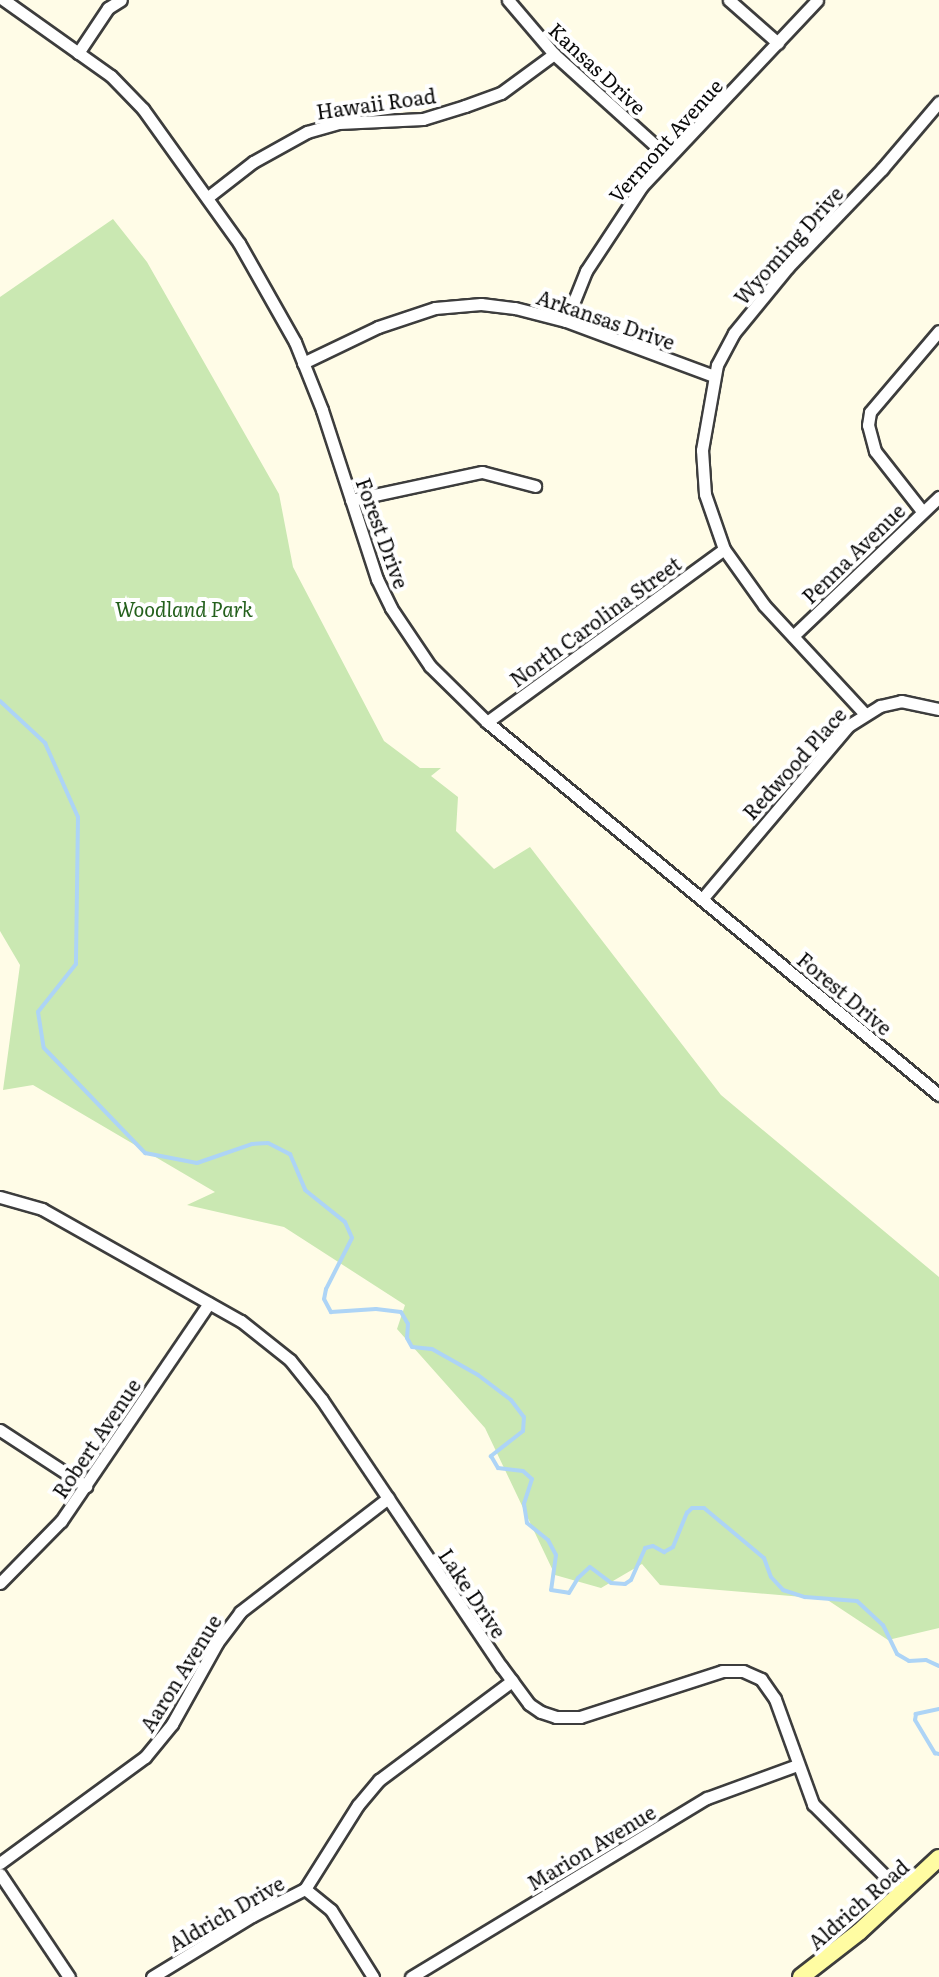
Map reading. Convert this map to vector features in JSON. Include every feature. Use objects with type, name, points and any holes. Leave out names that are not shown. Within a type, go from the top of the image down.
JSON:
[{"type":"main road","name":"Aldrich Road","points":[[801,1977],[859,1932],[939,1858]]},
{"type":"street","name":"Forest Drive","points":[[4,0],[111,76],[143,109],[208,197],[271,298],[303,363],[391,608],[430,666],[487,722],[939,1095]]},
{"type":"street","points":[[78,53],[108,8],[121,0]]},
{"type":"street","name":"Kansas Drive","points":[[508,0],[554,54],[668,157]]},
{"type":"street","points":[[729,0],[778,43]]},
{"type":"street","name":"Vermont Avenue","points":[[566,321],[586,271],[608,232],[642,186],[817,0]]},
{"type":"street","name":"Hawaii Road","points":[[208,197],[253,162],[307,132],[339,123],[423,119],[465,106],[501,93],[554,54]]},
{"type":"street","name":"Wyoming Drive","points":[[864,713],[744,580],[724,549],[705,494],[702,450],[714,376],[734,333],[756,304],[939,102]]},
{"type":"street","name":"Arkansas Drive","points":[[303,363],[378,327],[435,308],[481,304],[515,308],[566,321],[714,376]]},
{"type":"street","points":[[922,511],[875,451],[868,425],[870,412],[939,331]]},
{"type":"street","points":[[351,500],[482,472],[500,474],[535,486]]},
{"type":"street","name":"Penna Avenue","points":[[793,636],[939,497]]},
{"type":"street","name":"North Carolina Street","points":[[487,722],[724,549]]},
{"type":"street","name":"Redwood Place","points":[[702,899],[838,737],[864,713],[901,701],[923,703],[939,709]]},
{"type":"street","name":"Lake Drive","points":[[0,1197],[42,1209],[254,1330],[290,1360],[322,1400],[512,1681],[529,1704],[541,1712],[565,1719],[588,1715],[722,1671],[743,1671],[761,1679],[772,1692],[807,1793],[822,1816],[902,1893]]},
{"type":"street","name":"Robert Avenue","points":[[0,1583],[35,1550],[86,1486],[209,1303]]},
{"type":"street","points":[[0,1430],[86,1486]]},
{"type":"street","name":"Aaron Avenue","points":[[0,1863],[145,1757],[172,1724],[217,1643],[240,1612],[388,1498]]},
{"type":"street","points":[[305,1889],[358,1805],[379,1780],[512,1681]]},
{"type":"street","name":"Marion Avenue","points":[[411,1977],[707,1798],[797,1765]]},
{"type":"street","points":[[0,1874],[69,1977]]},
{"type":"street","name":"Aldrich Drive","points":[[152,1977],[264,1908],[305,1889],[331,1910],[373,1977]]},
{"type":"green space","name":"Woodland Park","points":[[113,219],[147,262],[279,494],[293,567],[384,741],[420,768],[441,768],[431,776],[458,797],[456,831],[494,869],[530,847],[721,1095],[939,1277],[939,1628],[888,1640],[826,1599],[660,1585],[642,1564],[601,1588],[555,1575],[485,1428],[397,1329],[405,1305],[284,1227],[187,1205],[215,1192],[33,1085],[3,1090],[20,965],[0,931],[0,297]]},
{"type":"waterway","points":[[0,701],[45,743],[78,817],[76,964],[38,1012],[44,1048],[145,1153],[197,1163],[252,1144],[268,1143],[290,1154],[305,1190],[345,1222],[352,1238],[326,1289],[324,1299],[331,1312],[376,1309],[401,1312],[408,1324],[407,1338],[412,1347],[432,1349],[478,1375],[511,1400],[524,1417],[523,1431],[491,1456],[498,1468],[523,1471],[532,1479],[524,1504],[527,1523],[548,1540],[556,1555],[551,1590],[569,1593],[578,1578],[590,1567],[611,1583],[625,1584],[631,1580],[645,1548],[653,1546],[664,1552],[673,1547],[687,1513],[692,1508],[704,1508],[764,1558],[771,1577],[783,1590],[805,1597],[857,1601],[883,1625],[897,1654],[909,1661],[926,1660],[939,1666]]},
{"type":"waterway","points":[[939,1709],[916,1714],[915,1720],[935,1753],[939,1754]]}]
